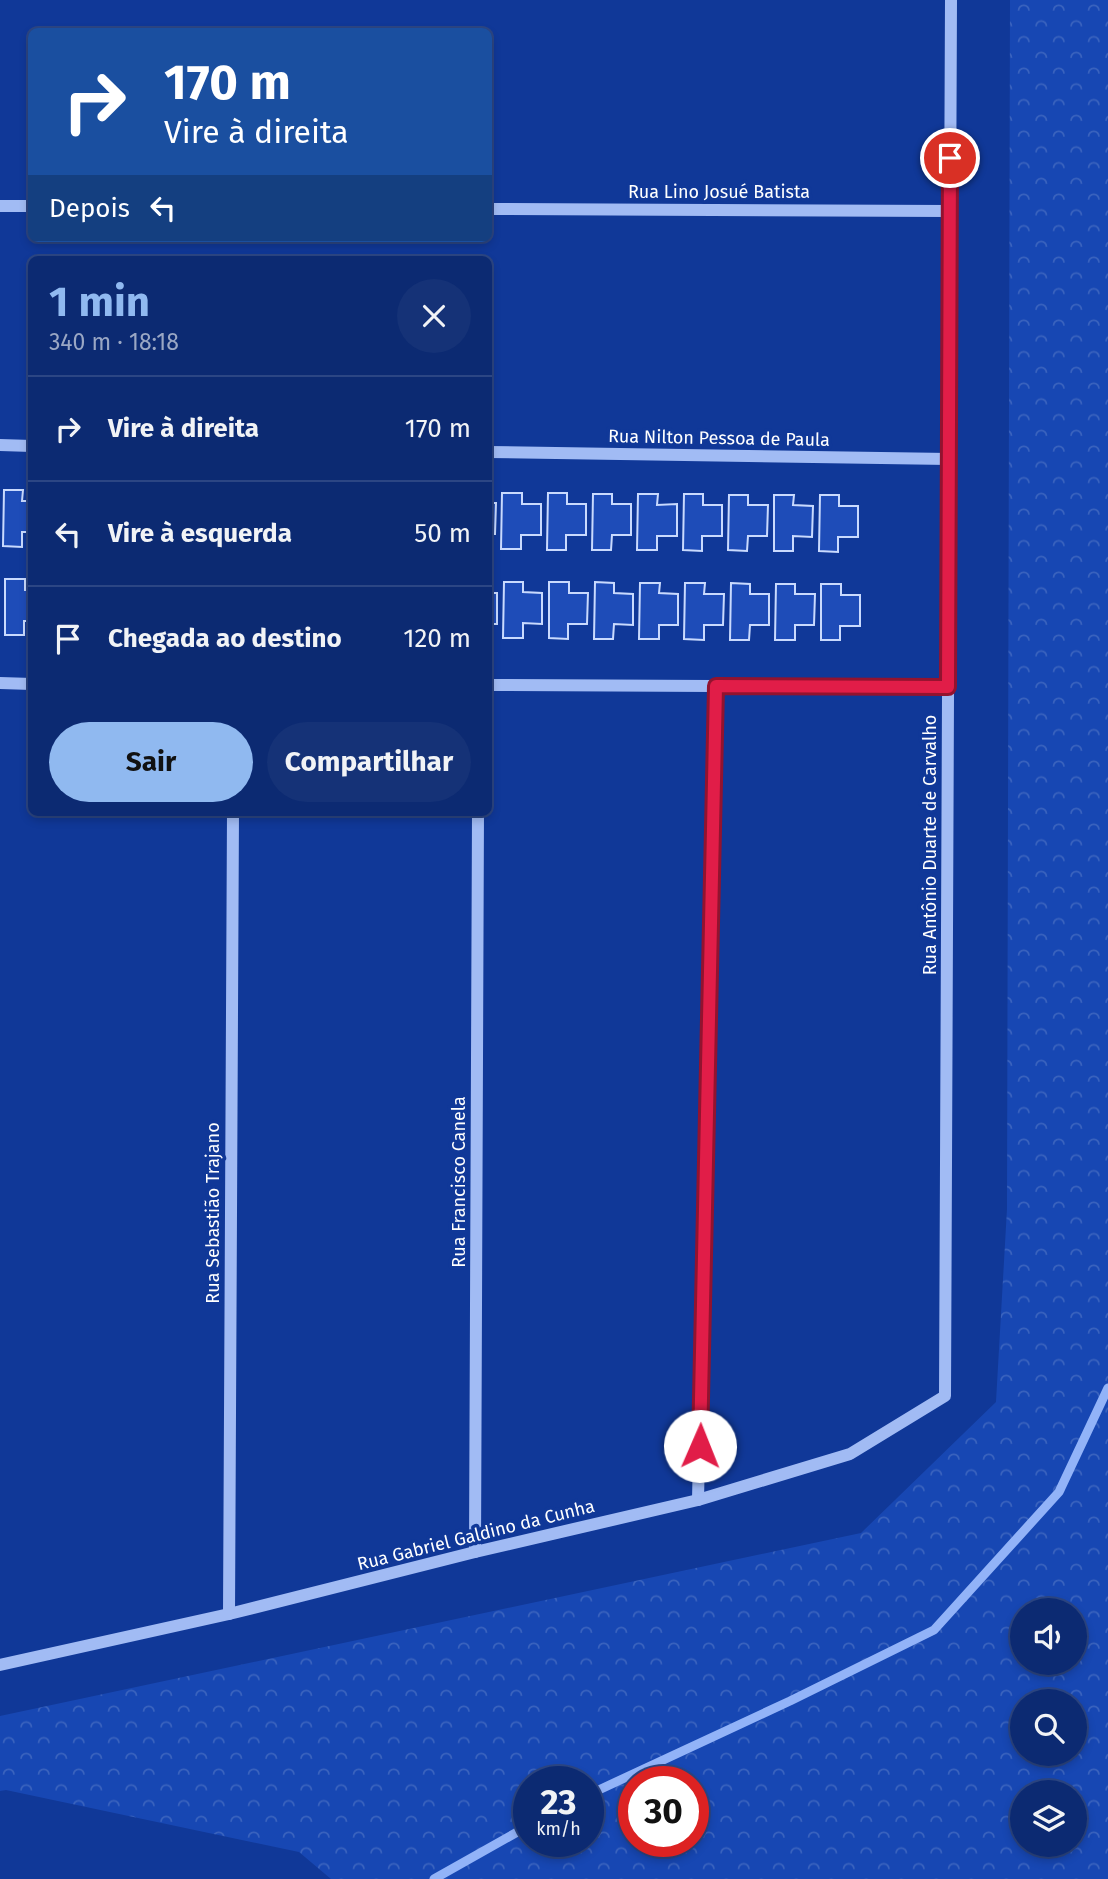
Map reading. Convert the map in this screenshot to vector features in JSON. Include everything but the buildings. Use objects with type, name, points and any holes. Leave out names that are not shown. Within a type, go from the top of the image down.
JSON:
[{"type":"street","name":"Rua Antônio Duarte de Carvalho","points":[[945,1396],[951,0]]},
{"type":"street","points":[[0,206],[28,206]]},
{"type":"street","name":"Rua Lino Josué Batista","points":[[492,209],[950,211]]},
{"type":"street","points":[[0,446],[28,446]]},
{"type":"street","name":"Rua Nilton Pessoa de Paula","points":[[492,452],[949,459]]},
{"type":"street","points":[[0,684],[28,684]]},
{"type":"street","points":[[492,685],[948,687]]},
{"type":"street","points":[[698,1500],[716,686]]},
{"type":"street","name":"Rua Sebastião Trajano","points":[[229,1614],[233,816]]},
{"type":"street","name":"Rua Francisco Canela","points":[[475,1552],[478,816]]},
{"type":"street","name":"Rua Gabriel Galdino da Cunha","points":[[0,1665],[229,1614],[475,1552],[698,1500],[850,1454],[945,1396]]},
{"type":"green space","points":[[1010,0],[1108,0],[1108,1879],[331,1879],[299,1852],[6,1790],[0,1791],[0,1716],[861,1533],[996,1402],[1007,1209]]},
{"type":"waterway","points":[[604,1788],[934,1630],[1059,1492],[1108,1388]]},
{"type":"waterway","points":[[434,1879],[513,1834]]},
{"type":"route","points":[[700,1446],[716,686],[948,687],[950,158]]}]
